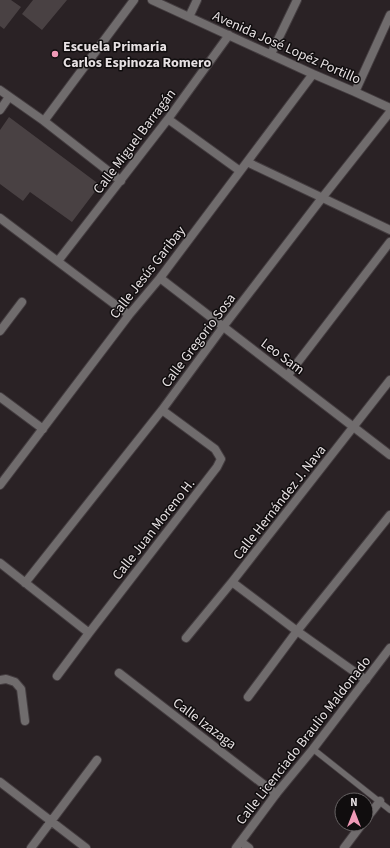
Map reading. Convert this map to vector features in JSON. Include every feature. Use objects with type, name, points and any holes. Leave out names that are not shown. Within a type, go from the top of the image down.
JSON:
[{"type":"street","points":[[44,121],[134,0]]},
{"type":"street","name":"Avenida José Lopéz Portillo","points":[[152,0],[390,108]]},
{"type":"street","points":[[188,17],[197,0]]},
{"type":"street","points":[[271,54],[297,0]]},
{"type":"street","points":[[355,92],[390,15]]},
{"type":"street","name":"Calle Miguel Barragán","points":[[58,262],[168,119],[229,36]]},
{"type":"street","name":"Calle Jesús Garibay","points":[[0,485],[129,315],[160,278],[313,74]]},
{"type":"street","points":[[0,90],[44,121],[121,181]]},
{"type":"street","points":[[0,110],[9,97]]},
{"type":"street","name":"Calle Gregorio Sosa","points":[[25,583],[162,410],[223,327],[390,112]]},
{"type":"street","points":[[168,119],[240,171]]},
{"type":"street","points":[[247,162],[390,230]]},
{"type":"street","points":[[0,218],[129,315]]},
{"type":"street","points":[[288,376],[390,242]]},
{"type":"street","name":"Leo Sam","points":[[160,278],[390,454]]},
{"type":"street","points":[[0,331],[22,302]]},
{"type":"street","name":"Calle Hernández J. Nava","points":[[186,638],[232,582],[390,380]]},
{"type":"street","points":[[0,397],[43,429]]},
{"type":"street","name":"Calle Juan Moreno H.","points":[[57,676],[217,467],[221,459],[215,449],[162,410]]},
{"type":"street","points":[[248,697],[297,631],[390,515]]},
{"type":"street","points":[[0,562],[89,633]]},
{"type":"street","points":[[232,582],[366,680]]},
{"type":"street","name":"Calle Licenciado Braulio Maldonado","points":[[239,845],[276,794],[313,749],[390,648]]},
{"type":"street","name":"Calle Izazaga","points":[[119,673],[276,794]]},
{"type":"street","points":[[0,680],[6,679],[15,682],[21,689],[25,722]]},
{"type":"street","points":[[31,848],[97,760]]},
{"type":"street","points":[[0,782],[86,848]]},
{"type":"street","points":[[374,809],[380,801]]},
{"type":"street","points":[[344,848],[356,832]]},
{"type":"street","points":[[239,845],[249,848]]},
{"type":"lane","points":[[313,749],[390,810]]},
{"type":"building","points":[[0,0],[11,0],[21,7],[4,29],[0,26]]},
{"type":"building","points":[[33,0],[67,0],[42,30],[22,14]]},
{"type":"building","points":[[9,117],[100,185],[72,222],[30,192],[23,201],[0,184],[0,130]]},
{"type":"place","name":"Escuela Primaria Carlos Espinoza Romero","points":[[55,54]]}]
